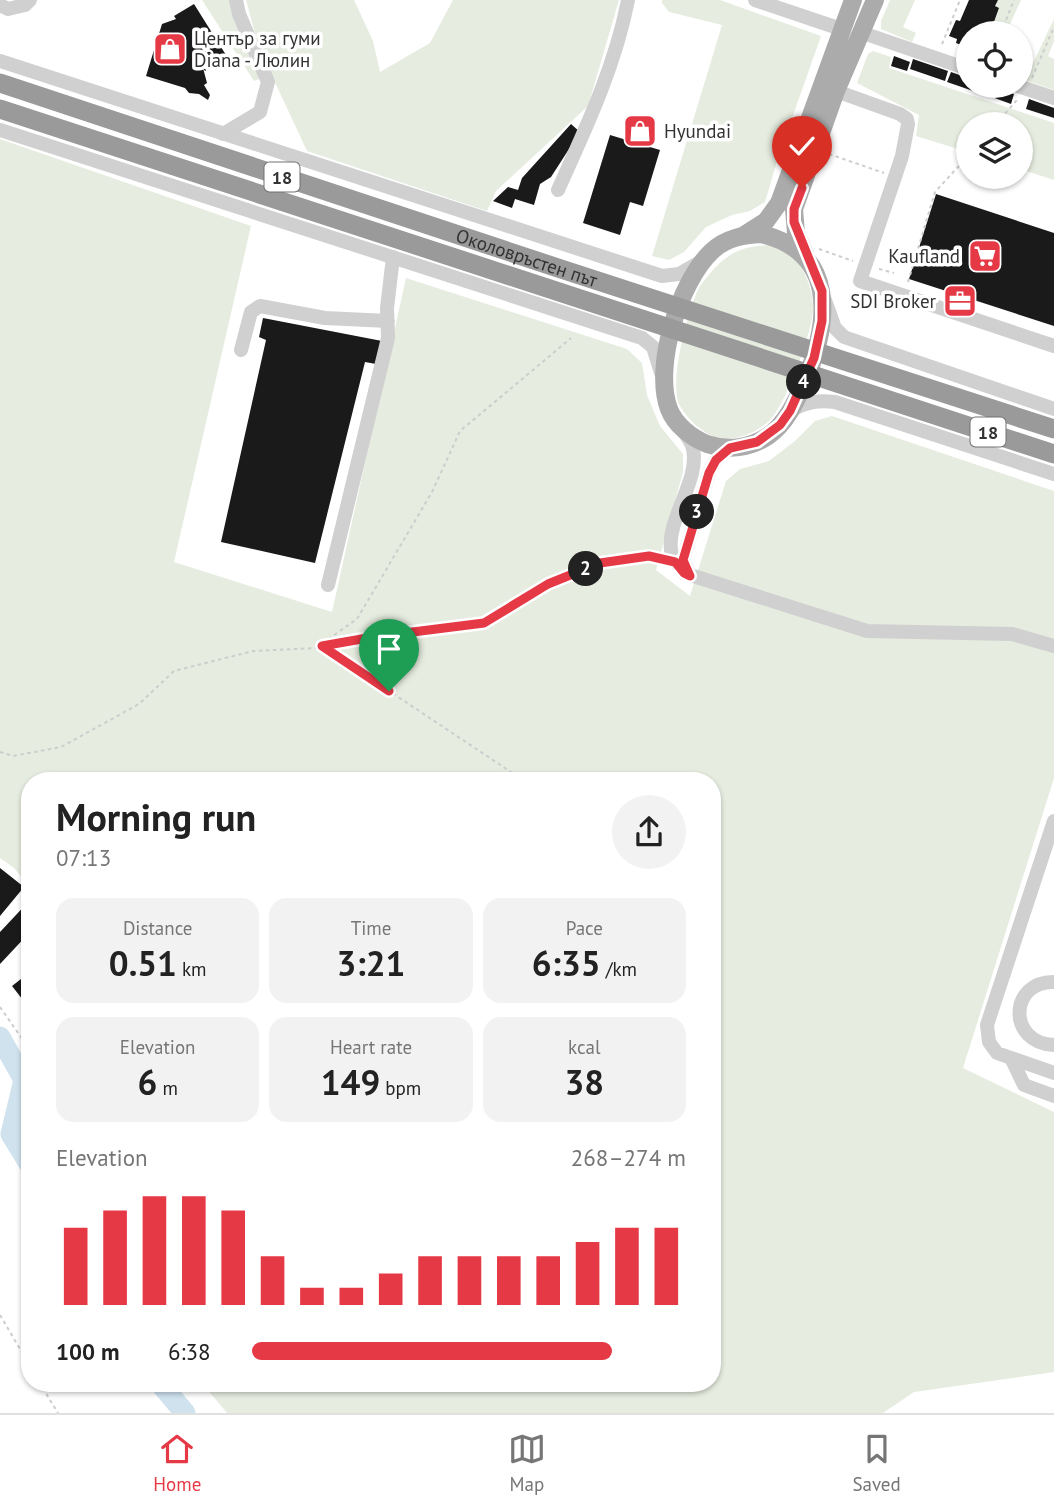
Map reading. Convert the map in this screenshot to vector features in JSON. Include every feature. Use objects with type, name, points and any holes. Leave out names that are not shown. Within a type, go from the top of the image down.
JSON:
[{"type":"highway","name":"Околовръстен път","points":[[0,83],[1054,429]]},
{"type":"highway","name":"Околовръстен път","points":[[0,109],[1054,454]]},
{"type":"main road","points":[[853,0],[779,203],[766,221],[728,240],[706,257],[683,298],[672,328],[663,390],[670,412],[682,428],[701,441],[716,446],[730,448],[757,442],[769,435],[790,411],[814,358],[822,321],[822,291],[796,233],[794,209],[836,91],[875,0]]},
{"type":"main road","points":[[744,234],[761,234],[788,242],[808,261]]},
{"type":"street","points":[[0,5],[8,9],[25,5],[30,0]]},
{"type":"street","points":[[223,134],[260,112],[268,82],[239,14],[236,0]]},
{"type":"street","points":[[558,190],[610,68],[623,28],[628,0]]},
{"type":"street","points":[[755,0],[841,29]]},
{"type":"street","points":[[860,32],[956,65]]},
{"type":"street","name":"Околовръстен път","points":[[0,61],[662,276],[679,274],[706,257]]},
{"type":"street","points":[[836,91],[907,119],[908,132],[860,282],[1054,346]]},
{"type":"street","points":[[1033,91],[1054,98]]},
{"type":"street","points":[[0,130],[642,338],[653,346],[660,362],[663,390]]},
{"type":"street","points":[[328,584],[388,338],[388,321],[382,293],[393,257]]},
{"type":"street","points":[[822,291],[835,328],[844,337],[1054,409]]},
{"type":"street","points":[[241,350],[251,312],[260,306],[325,318],[388,321]]},
{"type":"street","points":[[790,411],[804,403],[820,400],[835,402],[1054,474]]},
{"type":"street","points":[[682,428],[693,447],[694,462],[670,549],[675,562],[684,573],[867,631],[1012,634],[1054,646]]},
{"type":"street","points":[[690,576],[683,560],[709,473],[716,460],[730,448]]},
{"type":"street","points":[[1054,821],[1051,841],[1035,878],[987,1026],[989,1042],[997,1053],[1054,1073]]},
{"type":"street","points":[[1035,878],[1054,867]]},
{"type":"street","points":[[1050,1046],[1026,1033],[1019,1012],[1022,1001],[1033,987],[1054,982]]},
{"type":"street","points":[[1013,1060],[1024,1085],[1054,1096]]},
{"type":"path","points":[[936,58],[960,0]]},
{"type":"path","points":[[1006,21],[1014,0]]},
{"type":"path","points":[[1033,66],[1054,27]]},
{"type":"path","points":[[825,153],[895,176]]},
{"type":"path","points":[[904,296],[935,192],[956,169]]},
{"type":"path","points":[[316,648],[357,619],[432,492],[460,431],[571,338]]},
{"type":"path","points":[[0,752],[13,756],[61,747],[139,704],[174,671],[253,651],[316,648],[373,637],[484,623],[548,584],[600,563],[649,556],[675,562]]},
{"type":"path","points":[[322,646],[511,772]]},
{"type":"path","points":[[0,1007],[21,1037]]},
{"type":"path","points":[[0,1315],[21,1351]]},
{"type":"path","points":[[45,1392],[58,1413]]},
{"type":"shaded area","points":[[202,0],[230,0],[259,79],[254,81]]},
{"type":"shaded area","points":[[246,0],[354,0],[373,41],[380,72],[430,43],[453,0],[619,0],[588,106],[496,191],[487,211],[307,151],[259,48]]},
{"type":"shaded area","points":[[662,0],[720,0],[821,36],[765,202],[750,211],[732,215],[706,227],[684,252],[669,260],[652,256],[722,25],[669,12]]},
{"type":"shaded area","points":[[890,0],[915,0],[903,27],[916,33],[912,42],[881,29],[881,21]]},
{"type":"shaded area","points":[[998,0],[1021,0],[1011,21],[994,21],[999,9],[995,6]]},
{"type":"shaded area","points":[[1054,19],[1054,41],[1048,56],[1054,59],[1054,90],[1033,83],[1033,63]]},
{"type":"shaded area","points":[[873,51],[891,57],[889,68],[956,90],[956,98],[979,98],[1021,112],[956,112],[956,148],[916,136],[919,115],[857,83],[868,54]]},
{"type":"shaded area","points":[[1033,116],[1054,123],[1054,180],[1033,173]]},
{"type":"shaded area","points":[[0,139],[251,226],[174,562],[332,612],[406,278],[627,349],[642,363],[647,395],[660,426],[683,454],[683,472],[656,570],[690,596],[726,481],[740,469],[769,461],[815,421],[832,416],[1054,491],[1054,778],[963,1068],[1054,1112],[1054,1372],[914,1392],[883,1413],[227,1413],[210,1392],[721,1392],[721,772],[21,772],[21,876],[0,858]]},
{"type":"shaded area","points":[[769,245],[794,258],[805,274],[813,305],[809,331],[790,385],[775,414],[751,433],[719,438],[696,425],[679,404],[676,379],[685,327],[700,286],[715,268],[741,250]]},
{"type":"building","points":[[969,0],[998,0],[995,6],[999,8],[994,21],[960,21]]},
{"type":"building","points":[[194,4],[226,55],[205,71],[203,68],[207,83],[204,85],[210,95],[208,100],[199,94],[189,93],[185,88],[146,76],[162,24],[176,19],[174,16]]},
{"type":"building","points":[[956,20],[960,21],[956,21],[956,39],[949,36]]},
{"type":"building","points":[[894,56],[910,62],[907,71],[891,66]]},
{"type":"building","points":[[913,59],[948,71],[945,81],[910,69]]},
{"type":"building","points":[[951,72],[956,74],[956,85],[947,82]]},
{"type":"building","points":[[994,98],[1013,98],[1011,104]]},
{"type":"building","points":[[1029,99],[1054,108],[1054,118],[1026,109]]},
{"type":"building","points":[[571,124],[580,132],[551,177],[540,184],[534,205],[515,199],[512,208],[493,201],[508,187],[518,190],[522,178]]},
{"type":"building","points":[[610,135],[660,150],[643,206],[630,202],[620,235],[583,223]]},
{"type":"building","name":"Kaufland","points":[[936,194],[1054,233],[1054,326],[909,279]]},
{"type":"building","points":[[263,318],[382,341],[376,364],[365,362],[315,563],[221,542],[266,340],[259,337]]},
{"type":"building","points":[[0,868],[21,885],[21,891],[0,916]]},
{"type":"building","points":[[21,910],[21,942],[0,964],[0,932]]},
{"type":"building","points":[[21,979],[21,998],[12,986]]},
{"type":"waterway","points":[[0,1037],[21,1075]]},
{"type":"waterway","points":[[21,1092],[11,1134],[21,1150]]},
{"type":"waterway","points":[[167,1392],[185,1413]]},
{"type":"place","name":"Център за гуми Diana - Люлин","points":[[170,49]]},
{"type":"place","name":"Hyundai","points":[[640,131]]},
{"type":"place","name":"Kaufland","points":[[985,256]]},
{"type":"place","name":"SDI Broker","points":[[960,301]]},
{"type":"route","points":[[389,691],[322,646],[484,623],[548,584],[600,563],[649,556],[675,562],[690,576],[683,560],[709,473],[716,460],[730,448],[757,442],[780,425],[803,386],[819,342],[822,291],[796,233],[794,222],[794,209],[802,188]]}]
